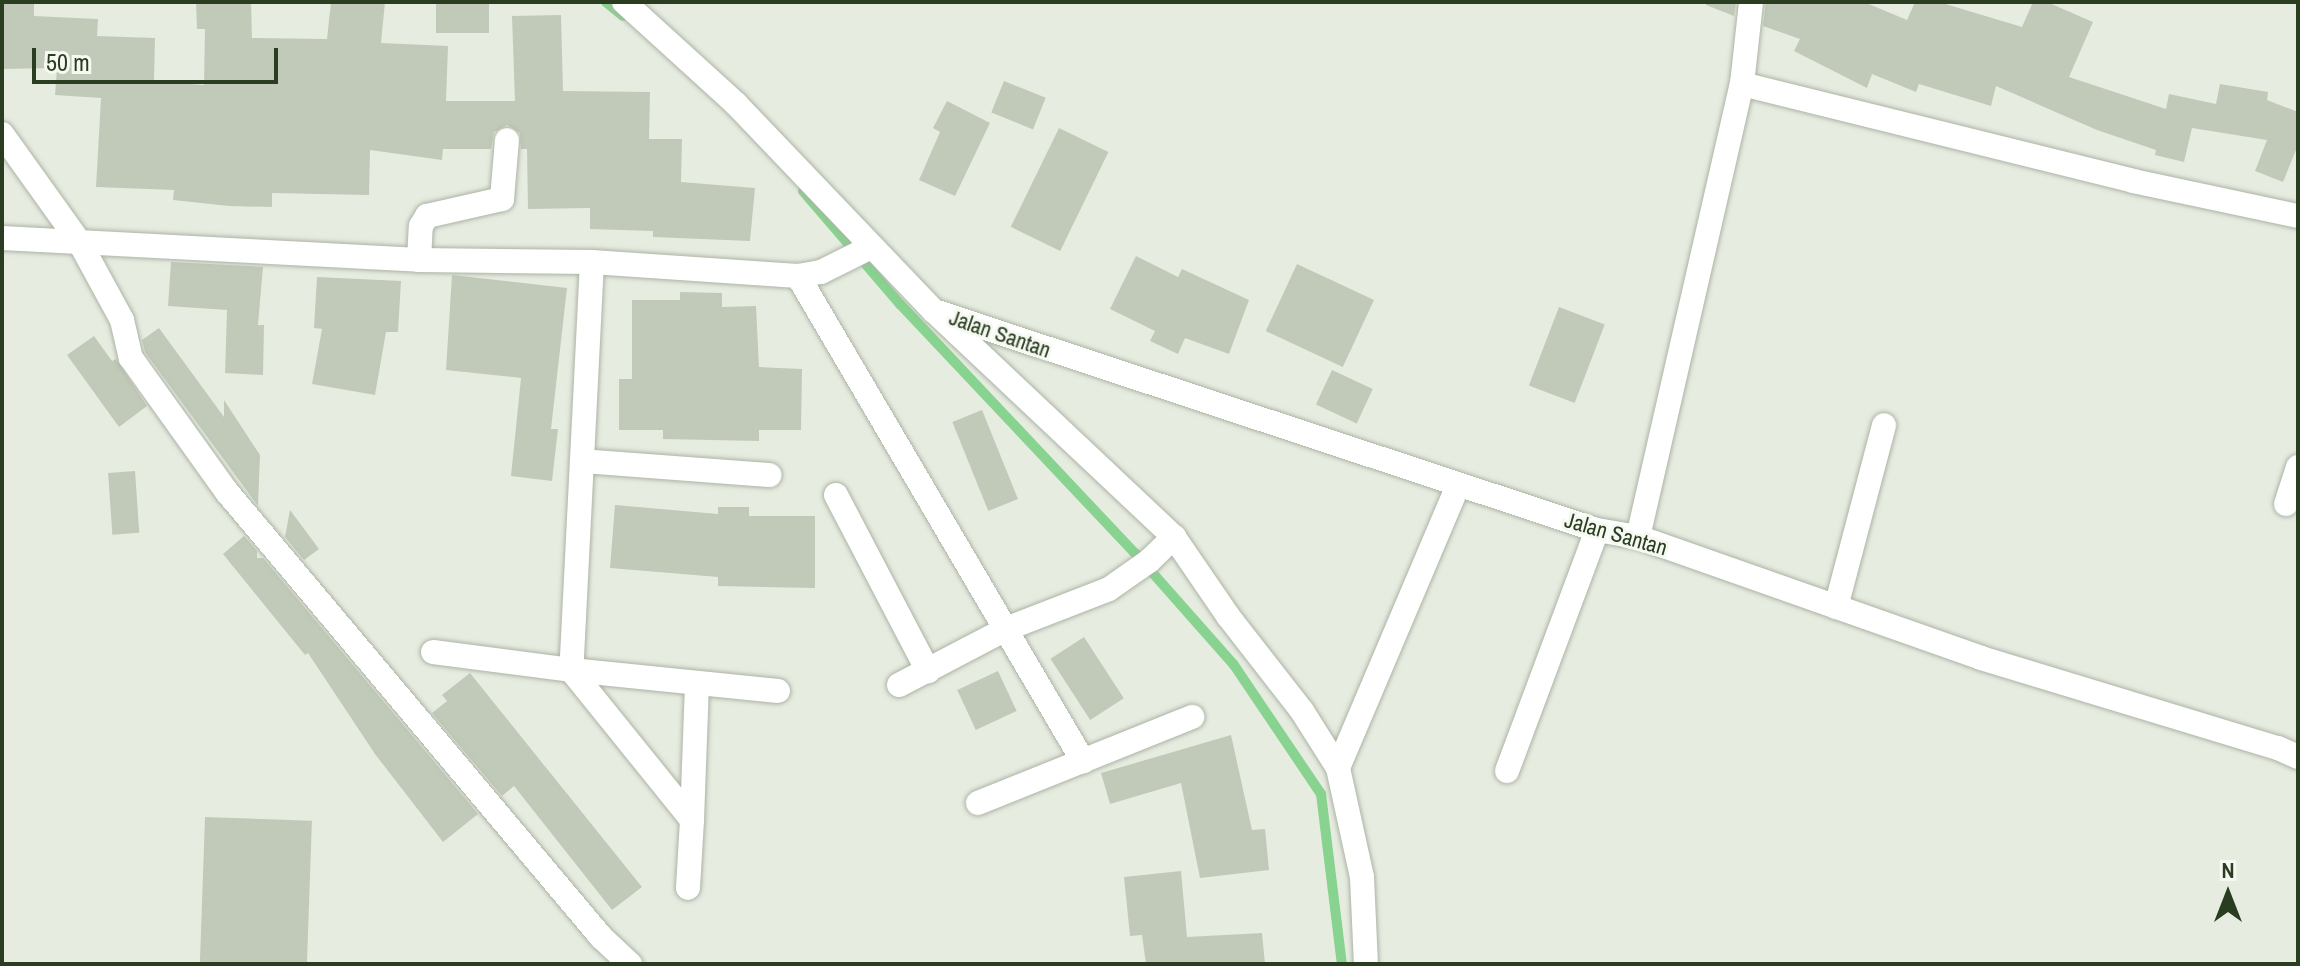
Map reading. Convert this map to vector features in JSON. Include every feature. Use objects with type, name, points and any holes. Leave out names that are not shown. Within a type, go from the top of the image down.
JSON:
[{"type":"street","points":[[624,2],[736,104],[865,250],[1174,537],[1228,616],[1302,711],[1338,768],[1362,877],[1366,964]]},
{"type":"street","points":[[1638,537],[1742,84],[1751,2]]},
{"type":"street","points":[[1742,84],[2133,181],[2298,216]]},
{"type":"street","points":[[2,134],[80,243],[122,320],[131,358],[227,492],[601,937],[630,964]]},
{"type":"street","points":[[419,260],[421,226],[427,216],[502,199],[507,140]]},
{"type":"street","points":[[2,238],[419,260],[592,262],[810,274],[865,250]]},
{"type":"street","points":[[592,262],[571,670],[692,820]]},
{"type":"street","points":[[810,274],[1006,629],[1083,761]]},
{"type":"street","name":"Jalan Santan","points":[[934,311],[1597,530],[1638,537],[1981,658],[2278,748],[2298,757]]},
{"type":"street","points":[[1836,607],[1884,425]]},
{"type":"street","points":[[582,461],[769,475]]},
{"type":"street","points":[[2286,504],[2298,467]]},
{"type":"street","points":[[1338,768],[1458,485]]},
{"type":"street","points":[[836,495],[928,671]]},
{"type":"street","points":[[1507,771],[1597,530]]},
{"type":"street","points":[[899,685],[1006,629],[1109,589],[1149,561],[1174,537]]},
{"type":"street","points":[[433,652],[778,691]]},
{"type":"street","points":[[688,888],[697,683]]},
{"type":"street","points":[[978,803],[1192,717]]},
{"type":"building","points":[[2,2],[34,2],[34,16],[98,19],[97,36],[155,38],[154,81],[204,85],[205,29],[197,29],[196,2],[251,2],[252,38],[327,39],[331,2],[385,2],[381,43],[448,46],[446,101],[515,101],[512,16],[561,15],[563,91],[650,92],[649,139],[682,139],[681,182],[755,188],[750,241],[653,237],[653,231],[590,229],[590,208],[528,209],[527,149],[521,149],[520,133],[507,125],[494,132],[491,149],[443,149],[442,160],[370,150],[369,195],[272,193],[272,207],[229,206],[173,200],[174,190],[96,187],[101,98],[55,95],[57,68],[2,69]]},
{"type":"building","points":[[436,2],[489,2],[489,33],[436,33]]},
{"type":"building","points":[[1706,2],[1736,2],[1734,16],[1706,5]]},
{"type":"building","points":[[1766,2],[1864,2],[1907,20],[1915,2],[1939,2],[2022,27],[2033,2],[2047,2],[2093,22],[2069,77],[2166,109],[2169,94],[2216,104],[2220,84],[2268,92],[2267,100],[2298,112],[2298,145],[2283,182],[2255,171],[2267,140],[2192,128],[2184,162],[2155,155],[2156,150],[2097,130],[1996,86],[1991,106],[1919,84],[1916,92],[1872,74],[1867,88],[1794,51],[1800,39],[1763,26]]},
{"type":"building","points":[[1004,81],[1046,98],[1033,129],[991,113]]},
{"type":"building","points":[[947,101],[990,123],[955,196],[919,180],[940,132],[933,128]]},
{"type":"building","points":[[1059,128],[1108,152],[1060,251],[1011,227]]},
{"type":"building","points":[[1136,256],[1178,277],[1182,269],[1249,300],[1229,354],[1185,338],[1178,354],[1150,341],[1155,331],[1110,309]]},
{"type":"building","points":[[171,262],[263,267],[258,325],[264,325],[263,375],[225,373],[227,310],[168,306]]},
{"type":"building","points":[[1297,264],[1374,300],[1343,367],[1266,331]]},
{"type":"building","points":[[452,275],[567,288],[551,429],[558,429],[552,481],[511,476],[521,378],[446,370]]},
{"type":"building","points":[[317,277],[401,281],[398,332],[386,332],[375,395],[312,384],[322,329],[314,328]]},
{"type":"building","points":[[680,292],[722,293],[722,307],[756,306],[759,367],[802,369],[801,430],[759,430],[759,441],[663,439],[663,430],[619,430],[619,379],[632,379],[632,300],[680,300]]},
{"type":"building","points":[[1559,307],[1605,325],[1575,403],[1529,385]]},
{"type":"building","points":[[159,328],[224,417],[224,400],[260,455],[258,506],[145,352],[142,340]]},
{"type":"building","points":[[94,336],[112,361],[116,359],[147,406],[119,427],[67,355]]},
{"type":"building","points":[[1332,370],[1373,389],[1357,423],[1316,404]]},
{"type":"building","points":[[982,410],[1018,499],[988,511],[952,422]]},
{"type":"building","points":[[135,471],[139,533],[112,535],[108,473]]},
{"type":"building","points":[[615,505],[718,514],[718,507],[749,507],[749,516],[815,516],[815,588],[718,586],[718,577],[610,568]]},
{"type":"building","points":[[290,510],[319,549],[304,560],[285,537]]},
{"type":"building","points":[[244,536],[257,551],[257,558],[263,558],[478,814],[443,842],[375,754],[308,653],[305,655],[223,554]]},
{"type":"building","points":[[1084,637],[1124,698],[1090,720],[1050,659]]},
{"type":"building","points":[[998,671],[1017,711],[976,730],[957,690]]},
{"type":"building","points":[[470,673],[642,887],[612,910],[514,786],[502,796],[432,713],[447,701],[442,695]]},
{"type":"building","points":[[1231,735],[1252,830],[1265,829],[1269,870],[1200,878],[1181,783],[1110,804],[1101,773]]},
{"type":"building","points":[[205,817],[312,821],[307,964],[200,964]]},
{"type":"building","points":[[1181,871],[1187,937],[1262,933],[1265,964],[1146,964],[1142,935],[1130,936],[1124,877]]},
{"type":"waterway","points":[[606,2],[623,16]]},
{"type":"waterway","points":[[803,191],[900,304],[1135,553],[1234,665],[1321,794],[1342,964]]}]
